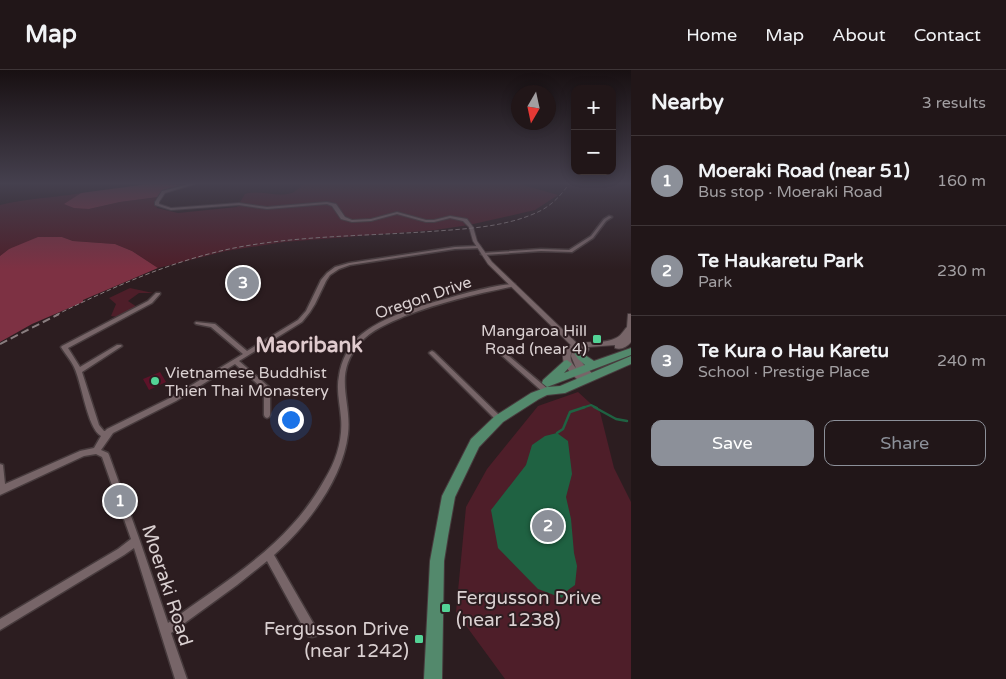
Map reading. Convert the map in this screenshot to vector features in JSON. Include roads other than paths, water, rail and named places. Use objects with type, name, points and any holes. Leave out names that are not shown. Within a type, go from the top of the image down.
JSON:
[{"type":"highway","points":[[578,349],[582,358],[592,365]]},
{"type":"highway","points":[[433,679],[437,562],[449,496],[475,443],[499,419],[546,387],[592,365],[631,351]]},
{"type":"highway","points":[[546,387],[561,390],[580,372],[631,360]]},
{"type":"main road","points":[[580,372],[566,353],[569,348],[621,346],[631,332],[631,316]]},
{"type":"main road","points":[[578,349],[575,356],[580,372]]},
{"type":"street","points":[[339,212],[343,218],[355,221],[371,220],[397,213],[426,221],[454,217],[465,220],[470,225],[478,247],[483,254],[578,349]]},
{"type":"street","points":[[483,254],[570,250],[590,238],[610,217]]},
{"type":"street","points":[[0,468],[1,490],[83,453],[96,451],[106,435],[116,427],[174,399],[304,317],[315,303],[320,284],[335,269],[349,264],[435,251],[478,247]]},
{"type":"street","name":"Oregon Drive","points":[[165,631],[269,555],[310,510],[336,466],[343,449],[345,428],[341,382],[344,364],[355,345],[373,329],[389,320],[487,289],[513,285]]},
{"type":"street","points":[[106,435],[100,433],[96,426],[79,371],[64,347],[150,302],[158,294]]},
{"type":"street","points":[[198,323],[213,326],[247,354]]},
{"type":"street","points":[[79,371],[119,346]]},
{"type":"street","points":[[501,352],[546,387]]},
{"type":"street","points":[[432,353],[499,419]]},
{"type":"street","points":[[235,361],[267,389],[267,415]]},
{"type":"street","name":"Moeraki Road","points":[[96,451],[103,453],[106,457],[136,541],[181,679]]},
{"type":"street","points":[[0,625],[136,541]]},
{"type":"street","points":[[269,555],[312,632]]},
{"type":"waterway","points":[[557,433],[563,429],[570,412],[591,405],[597,408]]},
{"type":"waterway","points":[[594,407],[616,419],[627,421]]},
{"type":"railway","points":[[56,315],[143,276],[188,260],[234,248],[304,239],[469,228],[514,221],[536,212]]},
{"type":"railway","points":[[0,344],[59,314]]},
{"type":"place","name":"Te Kura o Hau Karetu","points":[[243,283]]},
{"type":"place","name":"Mangaroa Hill Road (near 4)","points":[[597,339]]},
{"type":"place","name":"Vietnamese Buddhist Thien Thai Monastery","points":[[155,381]]},
{"type":"place","name":"Moeraki Road (near 51)","points":[[120,501]]},
{"type":"place","name":"Te Haukaretu Park","points":[[548,526]]},
{"type":"place","name":"Fergusson Drive (near 1238)","points":[[446,608]]},
{"type":"place","name":"Fergusson Drive (near 1242)","points":[[419,639]]},
{"type":"district","name":"Maoribank","points":[[309,345]]}]
